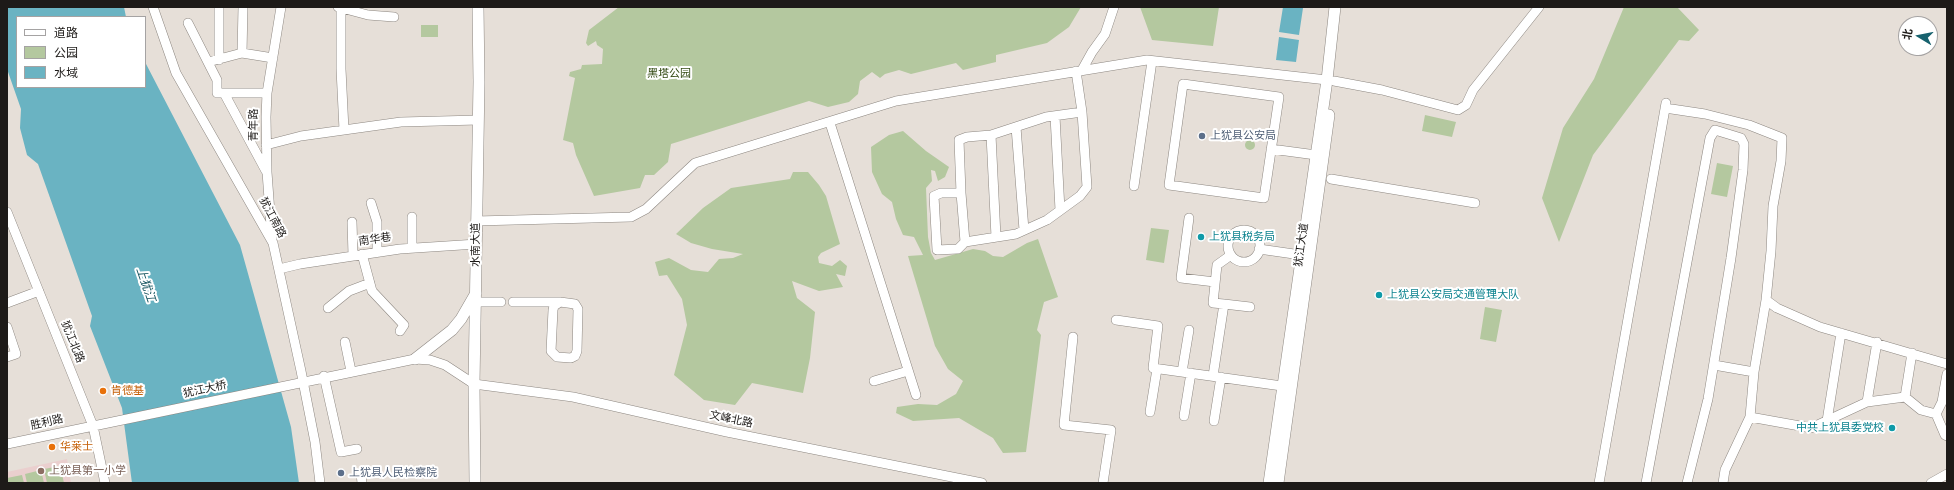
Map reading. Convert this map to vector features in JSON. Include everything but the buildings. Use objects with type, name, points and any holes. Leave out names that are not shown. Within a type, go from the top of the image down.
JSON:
[{"type":"main road","name":"水南大道","points":[[475,483],[474,384],[479,82],[478,7]]},
{"type":"main road","name":"犹江大道","points":[[1278,483],[1277,458],[1282,386],[1316,155],[1331,80],[1335,7]]},
{"type":"main road","name":"犹江大道","points":[[1269,483],[1277,458],[1342,7]]},
{"type":"main road","points":[[415,359],[452,330],[476,297]]},
{"type":"main road","points":[[1264,483],[1277,458]]},
{"type":"main road","points":[[1277,458],[1286,483]]},
{"type":"street","name":"犹江南路","points":[[153,7],[176,73],[273,243],[315,442],[320,483]]},
{"type":"street","points":[[218,60],[219,7]]},
{"type":"street","points":[[242,54],[243,7]]},
{"type":"street","name":"青年路","points":[[273,243],[267,172],[267,93],[281,7]]},
{"type":"street","points":[[344,130],[340,7],[368,15],[394,17]]},
{"type":"street","points":[[961,193],[941,193],[934,196],[937,250],[958,249],[965,242],[1016,234],[1047,220],[1080,196],[1087,187],[1079,71],[1105,34],[1114,7]]},
{"type":"street","points":[[476,221],[631,217],[646,209],[695,163],[830,123],[896,101],[1079,71],[1152,61],[1331,80],[1382,90],[1458,110],[1466,105],[1473,90],[1539,7]]},
{"type":"street","points":[[188,23],[217,80],[217,93],[267,93]]},
{"type":"street","points":[[208,62],[242,54],[273,58]]},
{"type":"street","points":[[1134,186],[1152,61]]},
{"type":"street","points":[[1183,84],[1279,97],[1271,149],[1264,198],[1169,185],[1183,84]]},
{"type":"street","points":[[224,93],[267,172]]},
{"type":"street","points":[[1599,483],[1665,105],[1749,126],[1782,138],[1781,161],[1773,206],[1771,251],[1766,300],[1754,372],[1750,417],[1725,470],[1723,483]]},
{"type":"street","points":[[965,242],[959,140],[967,137],[991,135],[1055,116],[1082,112]]},
{"type":"street","points":[[1055,116],[1060,210]]},
{"type":"street","points":[[266,145],[301,136],[401,122],[478,120]]},
{"type":"street","points":[[830,123],[916,395]]},
{"type":"street","points":[[1016,127],[1024,230]]},
{"type":"street","points":[[1646,483],[1710,138],[1715,130],[1741,138],[1744,144],[1731,258],[1714,364],[1708,399],[1687,483]]},
{"type":"street","points":[[991,135],[996,236]]},
{"type":"street","points":[[1271,149],[1316,155]]},
{"type":"street","points":[[1331,179],[1475,203]]},
{"type":"street","points":[[371,203],[377,222],[377,252]]},
{"type":"street","name":"犹江北路","points":[[7,212],[93,426],[105,483]]},
{"type":"street","points":[[412,217],[412,248]]},
{"type":"street","points":[[1189,218],[1181,278],[1215,282]]},
{"type":"street","points":[[352,222],[358,255],[372,291],[404,325],[400,331]]},
{"type":"street","points":[[1238,230],[1245,230],[1254,233],[1259,242],[1259,249],[1253,259],[1245,262],[1237,261],[1231,255],[1228,248],[1229,239],[1238,230]]},
{"type":"street","name":"南华巷","points":[[279,270],[300,264],[377,252],[476,244]]},
{"type":"street","points":[[1259,249],[1301,255]]},
{"type":"street","points":[[1231,255],[1217,265],[1213,303],[1250,307]]},
{"type":"street","points":[[328,308],[348,291],[370,284]]},
{"type":"street","points":[[7,303],[39,291]]},
{"type":"street","points":[[476,297],[501,302]]},
{"type":"street","points":[[1766,300],[1777,308],[1820,327],[1877,342],[1947,364]]},
{"type":"street","points":[[513,302],[560,302],[575,304],[578,309],[577,351],[575,356],[571,358],[557,357],[551,350],[553,310],[554,306],[560,302]]},
{"type":"street","points":[[1214,421],[1224,304]]},
{"type":"street","points":[[1116,320],[1158,326],[1153,368],[1282,386]]},
{"type":"street","points":[[7,327],[16,354],[7,357]]},
{"type":"street","points":[[1184,416],[1189,330]]},
{"type":"street","points":[[1827,421],[1841,333]]},
{"type":"street","points":[[1073,337],[1064,425],[1111,430],[1103,483]]},
{"type":"street","points":[[346,342],[351,371]]},
{"type":"street","points":[[1867,402],[1877,342]]},
{"type":"street","points":[[1904,397],[1912,354]]},
{"type":"street","name":"犹江大桥","points":[[93,426],[324,376],[415,359],[430,360],[445,365],[474,384]]},
{"type":"street","points":[[1714,364],[1754,372]]},
{"type":"street","points":[[1150,412],[1157,369]]},
{"type":"street","points":[[874,381],[908,371]]},
{"type":"street","points":[[1947,374],[1942,402],[1936,414],[1945,435],[1947,436]]},
{"type":"street","points":[[324,376],[341,452],[357,449]]},
{"type":"street","name":"文峰北路","points":[[474,384],[573,397],[936,479],[982,483]]},
{"type":"street","points":[[1750,417],[1811,428],[1867,402],[1904,397],[1921,410],[1936,414]]},
{"type":"street","name":"胜利路","points":[[7,444],[93,426]]},
{"type":"street","points":[[361,473],[362,483]]},
{"type":"street","points":[[1931,483],[1947,474]]},
{"type":"shaded area","name":"上犹县第一小学","points":[[67,459],[71,483],[7,483],[7,472]]},
{"type":"green space","name":"黑塔公园","points":[[619,7],[1081,7],[1069,27],[1047,43],[996,55],[996,62],[963,70],[956,63],[911,74],[899,70],[885,74],[880,78],[872,72],[860,81],[858,94],[849,102],[828,107],[809,101],[671,144],[668,162],[654,175],[645,175],[640,188],[594,196],[576,155],[573,143],[563,140],[575,78],[569,76],[570,72],[581,69],[582,65],[602,64],[603,49],[597,45],[596,41],[588,46],[586,43],[589,30]]},
{"type":"green space","points":[[1140,7],[1219,7],[1213,46],[1152,40]]},
{"type":"green space","points":[[1624,7],[1677,7],[1699,30],[1689,41],[1679,40],[1593,155],[1559,242],[1542,198],[1563,128],[1594,79]]},
{"type":"green space","points":[[421,25],[438,25],[438,37],[421,37]]},
{"type":"green space","points":[[1425,115],[1456,122],[1452,137],[1422,131]]},
{"type":"green space","points":[[903,131],[926,151],[949,167],[945,177],[938,181],[935,171],[931,170],[932,181],[926,188],[928,237],[931,253],[935,260],[973,249],[985,251],[993,256],[1003,257],[1027,243],[1038,239],[1058,297],[1044,302],[1037,330],[1041,335],[1026,452],[1003,453],[993,438],[959,418],[913,421],[896,413],[897,407],[918,404],[937,405],[956,394],[963,381],[948,369],[935,346],[908,256],[923,255],[914,237],[903,235],[896,219],[892,202],[882,194],[872,172],[871,147],[889,135]]},
{"type":"green space","points":[[1248,140],[1252,140],[1254,141],[1254,149],[1248,150],[1245,147],[1245,143]]},
{"type":"green space","points":[[1717,163],[1733,166],[1727,197],[1711,194]]},
{"type":"green space","points":[[793,172],[808,172],[819,185],[826,196],[840,244],[821,253],[818,257],[819,263],[832,266],[840,260],[847,266],[845,276],[836,274],[843,287],[819,291],[792,281],[797,298],[815,312],[810,358],[803,393],[752,383],[735,405],[704,400],[674,375],[687,325],[682,299],[667,275],[659,276],[655,262],[669,258],[691,270],[708,272],[719,259],[733,258],[743,254],[712,249],[691,243],[676,234],[703,208],[731,188],[790,179]]},
{"type":"green space","points":[[1151,228],[1169,230],[1164,263],[1146,260]]},
{"type":"green space","points":[[1485,307],[1502,310],[1496,342],[1480,339]]},
{"type":"green space","points":[[60,466],[64,483],[47,483],[44,469]]},
{"type":"green space","points":[[41,470],[44,483],[27,483],[25,474]]},
{"type":"green space","points":[[22,475],[24,483],[7,483],[7,478]]},
{"type":"water","name":"上犹江","points":[[7,7],[124,7],[126,16],[16,16],[16,88],[146,88],[146,64],[240,245],[291,427],[299,483],[132,483],[122,408],[90,326],[92,316],[38,164],[27,155],[20,128],[21,109],[7,69]]},
{"type":"water","points":[[1283,7],[1303,8],[1299,35],[1279,32]]},
{"type":"water","points":[[1279,37],[1299,40],[1296,62],[1276,60]]},
{"type":"place","name":"上犹县公安局","points":[[1202,136]]},
{"type":"place","name":"上犹县税务局","points":[[1201,237]]},
{"type":"place","name":"上犹县公安局交通管理大队","points":[[1379,295]]},
{"type":"place","name":"肯德基","points":[[103,391]]},
{"type":"place","name":"中共上犹县委党校","points":[[1892,428]]},
{"type":"place","name":"华莱士","points":[[52,447]]},
{"type":"place","name":"上犹县第一小学","points":[[41,471]]},
{"type":"place","name":"上犹县人民检察院","points":[[341,473]]}]
